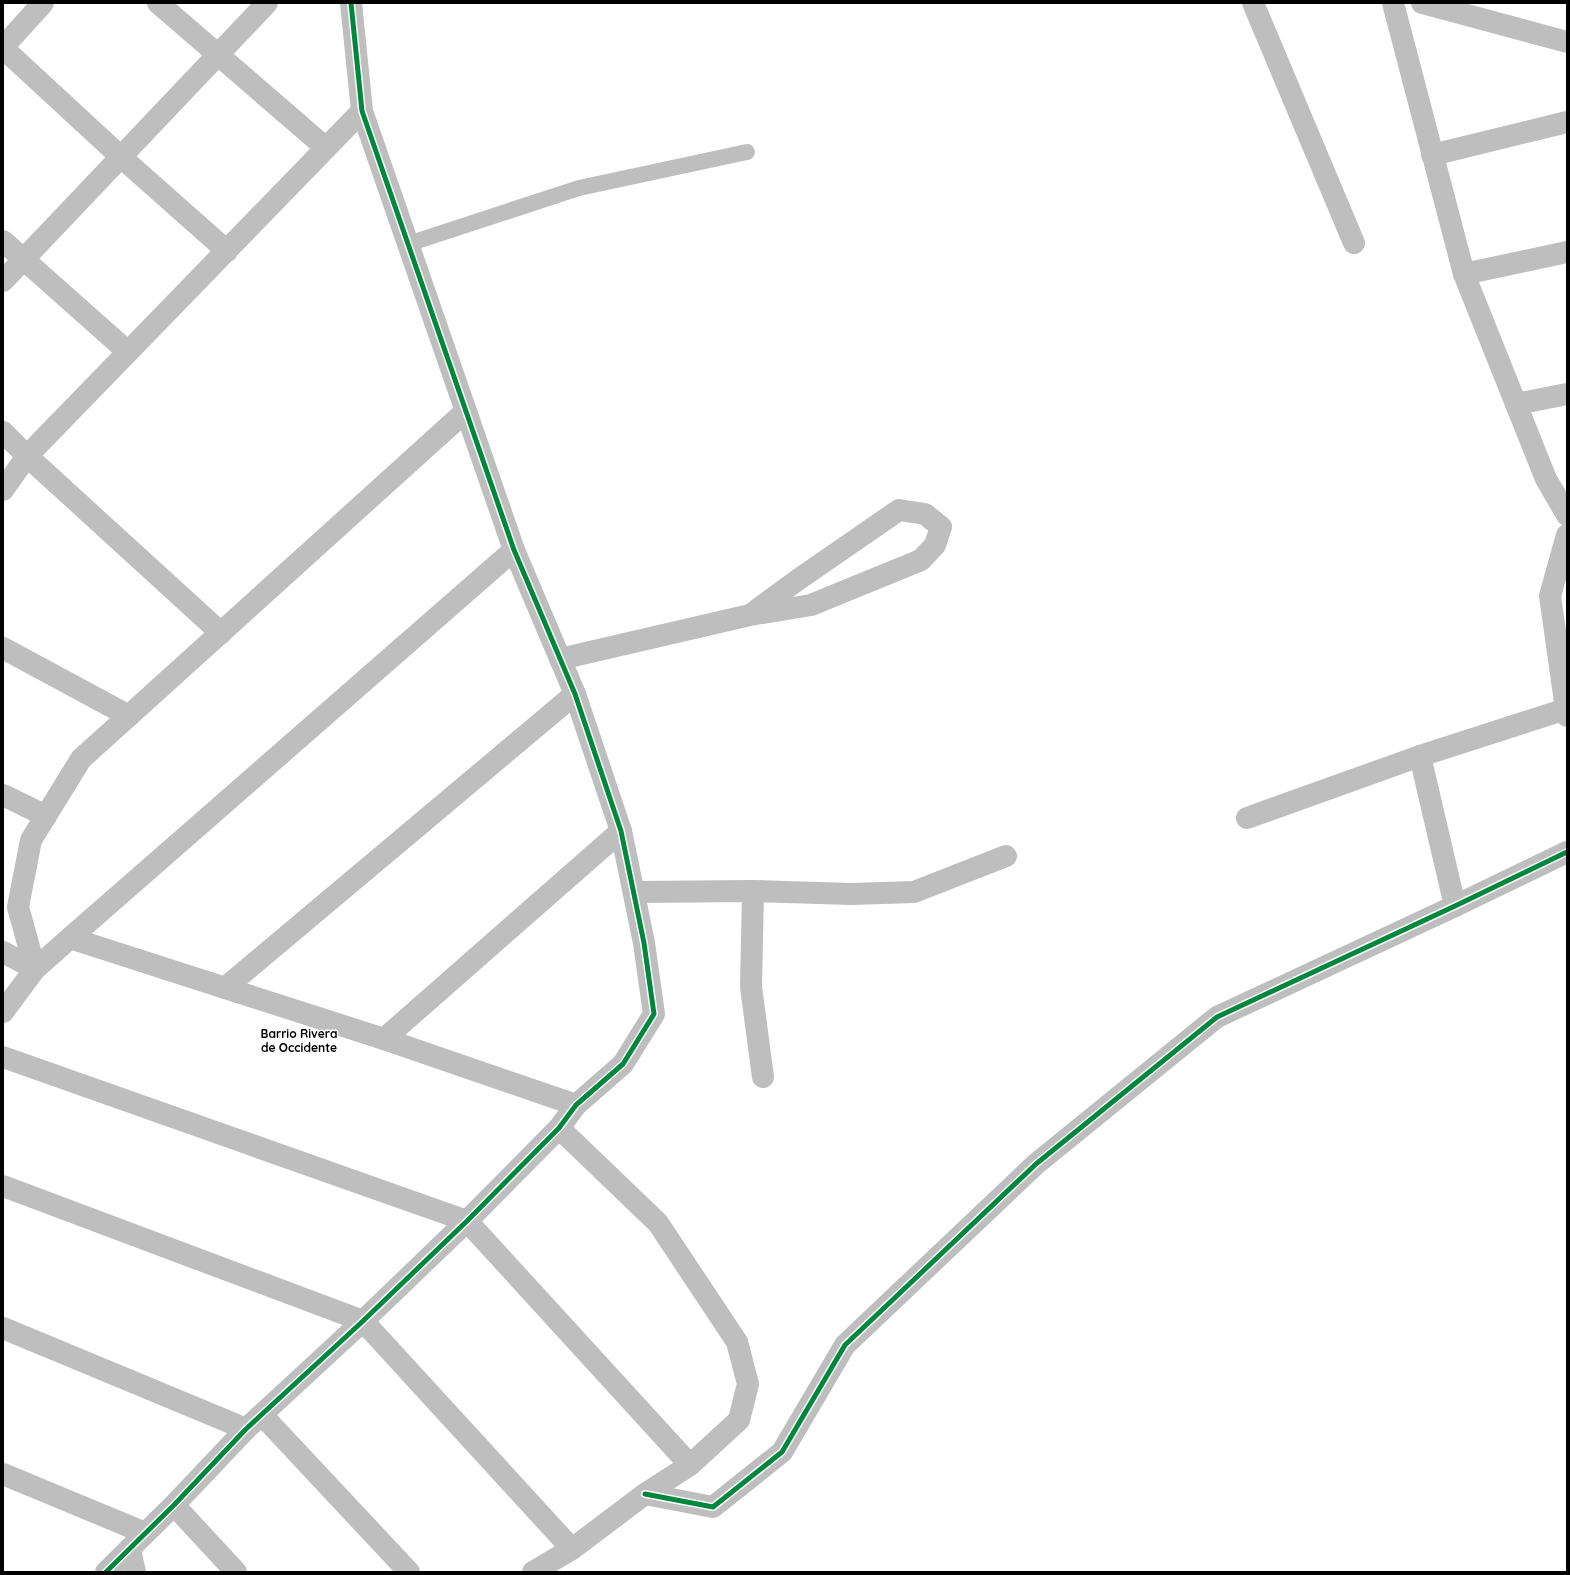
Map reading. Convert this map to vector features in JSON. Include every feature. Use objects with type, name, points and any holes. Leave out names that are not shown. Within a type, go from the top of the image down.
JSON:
[{"type":"street","points":[[43,3],[3,47],[227,251]]},
{"type":"street","points":[[158,3],[326,148]]},
{"type":"street","points":[[3,281],[267,3]]},
{"type":"street","points":[[106,1572],[174,1506],[246,1429],[363,1321],[467,1221],[558,1128],[576,1105],[623,1064],[654,1014],[644,943],[621,831],[575,694],[514,550],[362,111],[351,3]]},
{"type":"street","points":[[1253,3],[1354,243]]},
{"type":"street","points":[[1393,3],[1464,274],[1546,479],[1567,515]]},
{"type":"street","points":[[1422,3],[1567,42]]},
{"type":"street","points":[[1533,33],[1567,57]]},
{"type":"street","points":[[3,490],[27,456],[362,111]]},
{"type":"street","points":[[1432,154],[1567,122]]},
{"type":"street","points":[[3,241],[128,352]]},
{"type":"street","points":[[1464,274],[1567,252]]},
{"type":"street","points":[[1516,404],[1567,394]]},
{"type":"street","points":[[36,969],[18,907],[31,840],[81,760],[466,411]]},
{"type":"street","points":[[3,432],[27,456],[221,633]]},
{"type":"street","points":[[560,659],[750,615],[811,604],[921,560],[934,545],[941,527],[925,514],[899,510],[798,579],[750,615]]},
{"type":"street","points":[[1247,818],[1420,756],[1566,712],[1550,596],[1567,535]]},
{"type":"street","points":[[3,1012],[36,969],[70,938],[514,550]]},
{"type":"street","points":[[3,648],[129,716]]},
{"type":"street","points":[[225,988],[575,694]]},
{"type":"street","points":[[1420,756],[1455,906]]},
{"type":"street","points":[[3,795],[46,816]]},
{"type":"street","points":[[384,1038],[621,831]]},
{"type":"street","points":[[645,1494],[713,1507],[782,1452],[845,1345],[1036,1164],[1217,1017],[1567,852]]},
{"type":"street","points":[[634,892],[753,891],[851,894],[914,892],[1006,856]]},
{"type":"street","points":[[753,891],[751,987],[763,1077]]},
{"type":"street","points":[[70,938],[384,1038],[576,1105]]},
{"type":"street","points":[[3,952],[36,969]]},
{"type":"street","points":[[3,1057],[467,1221],[690,1465]]},
{"type":"street","points":[[533,1572],[572,1549],[645,1494],[690,1465],[739,1420],[748,1384],[737,1342],[658,1223],[558,1128]]},
{"type":"street","points":[[3,1186],[363,1321],[572,1549]]},
{"type":"street","points":[[3,1328],[246,1429]]},
{"type":"street","points":[[262,1415],[409,1572]]},
{"type":"street","points":[[3,1474],[145,1533]]},
{"type":"street","points":[[174,1506],[236,1572]]},
{"type":"street","points":[[130,1550],[135,1572]]},
{"type":"lane","points":[[408,244],[579,188],[747,152]]},
{"type":"cycle path","points":[[106,1572],[174,1505],[246,1429],[363,1321],[467,1221],[559,1128],[576,1105],[623,1064],[654,1014],[644,943],[621,831],[575,694],[514,550],[362,111],[351,3]]},
{"type":"cycle path","points":[[645,1494],[713,1507],[782,1452],[845,1345],[1036,1164],[1217,1017],[1567,852]]},
{"type":"district","name":"Barrio Rivera de Occidente","points":[[299,1040]]}]
